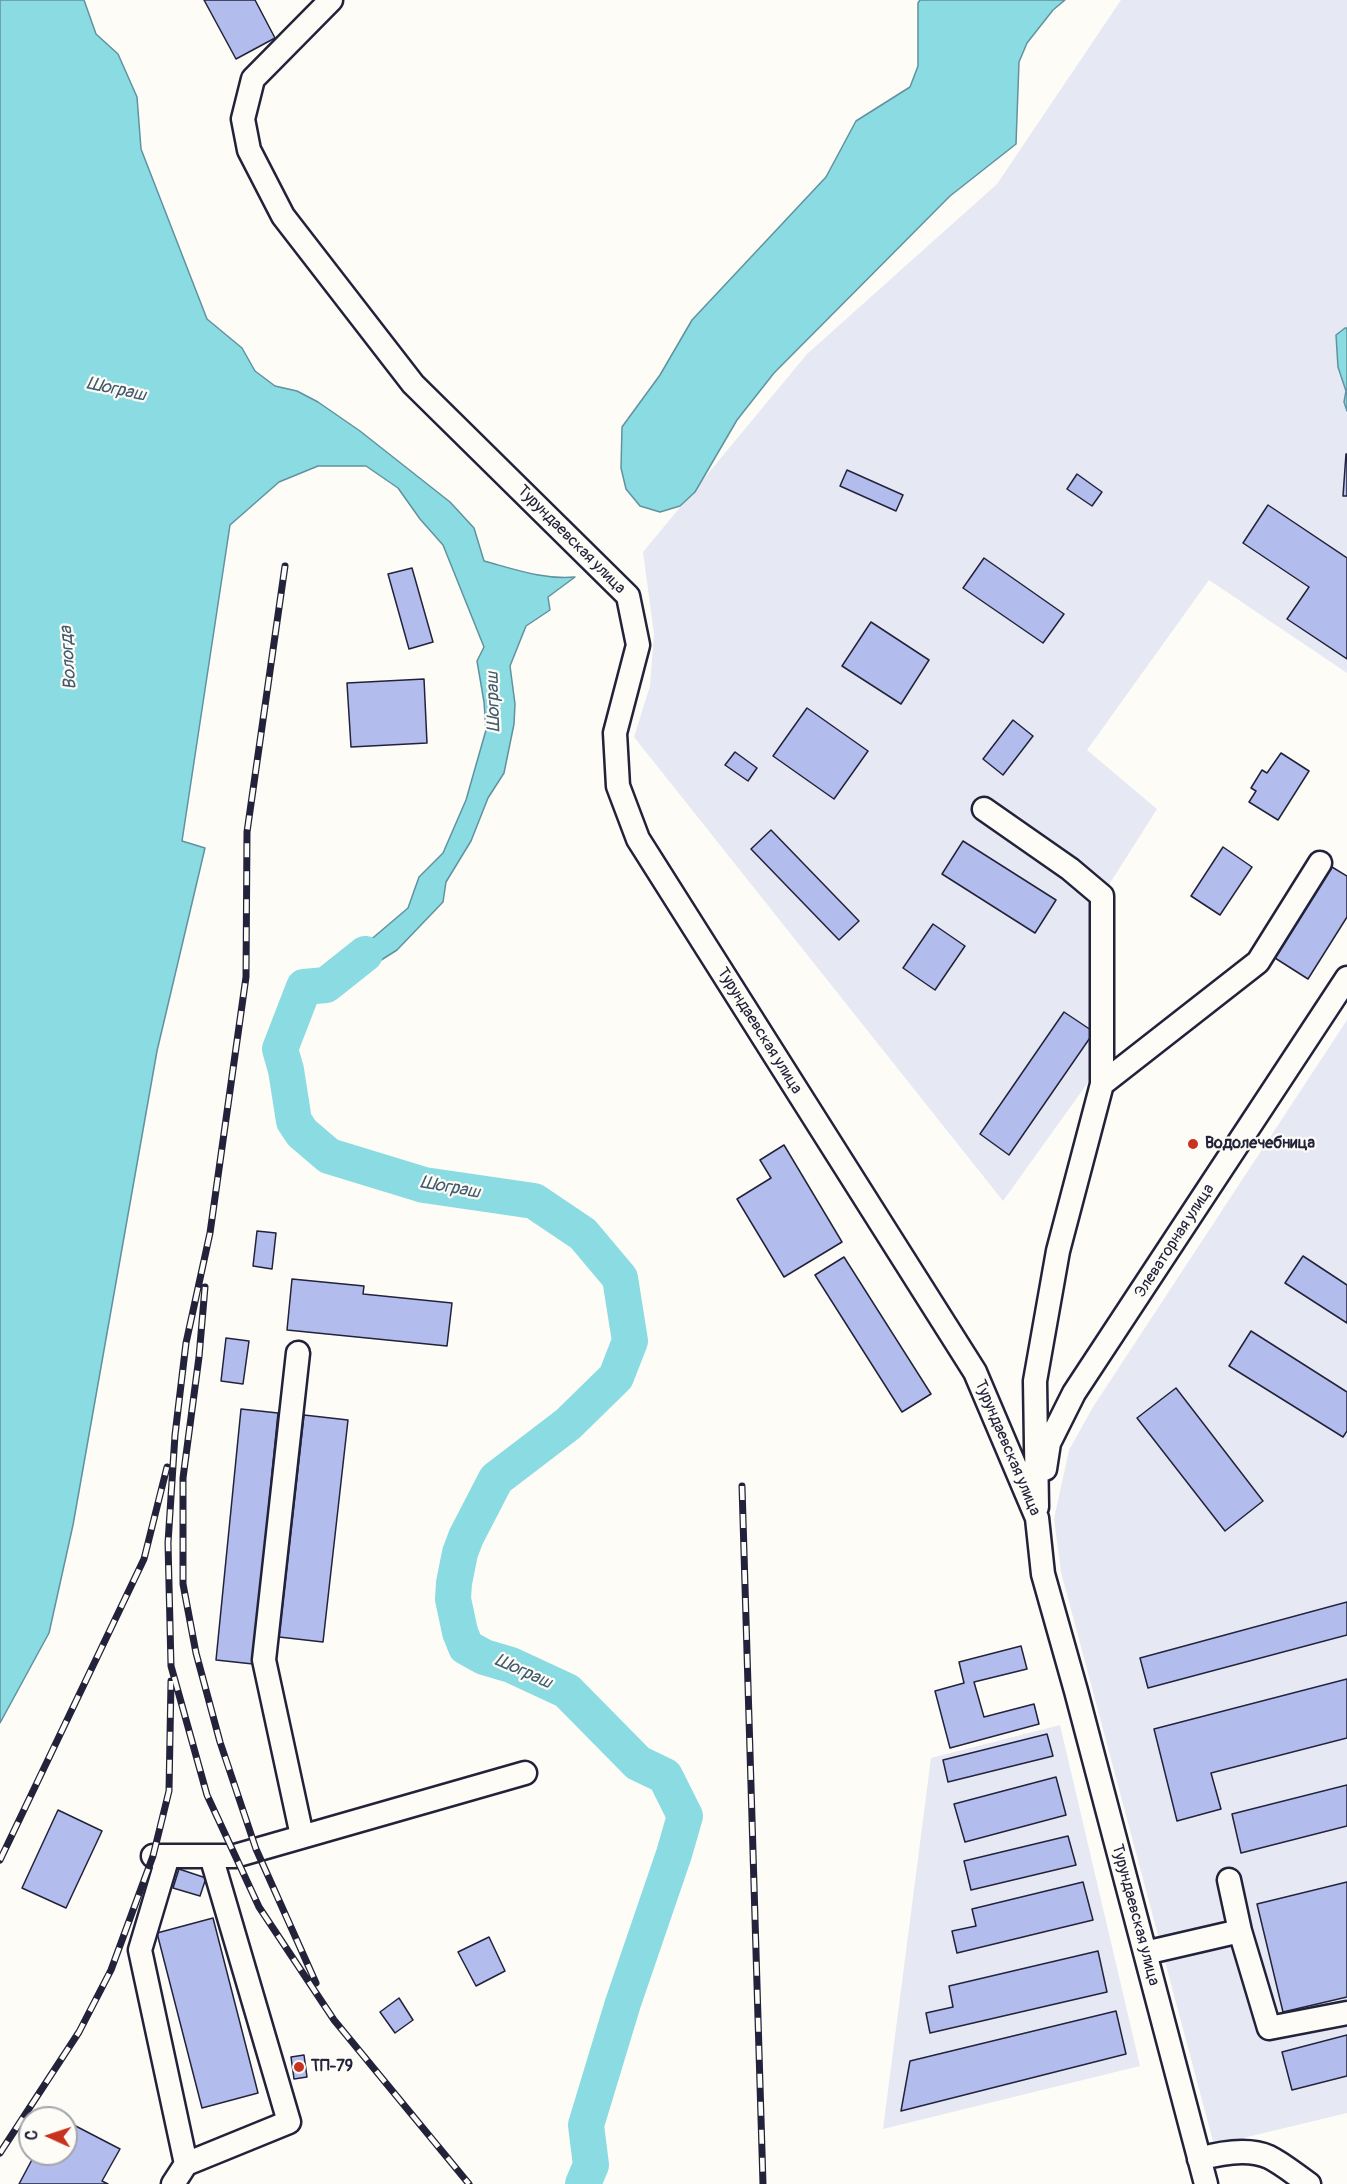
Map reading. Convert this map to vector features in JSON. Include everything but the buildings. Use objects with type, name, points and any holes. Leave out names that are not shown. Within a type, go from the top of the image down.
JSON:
[{"type":"street","name":"Турундаевская улица","points":[[331,0],[253,79],[243,119],[249,150],[283,216],[413,384],[628,596],[638,645],[615,733],[618,786],[638,839],[975,1372],[1037,1518],[1043,1574],[1206,2184]]},
{"type":"street","points":[[984,809],[1070,869],[1101,896],[1102,1084],[1058,1251],[1035,1381],[1037,1518]]},
{"type":"street","points":[[1102,1084],[1258,962],[1320,863]]},
{"type":"street","name":"Элеваторная улица","points":[[1037,1518],[1049,1443],[1074,1393],[1347,978]]},
{"type":"street","points":[[298,1353],[264,1660],[302,1836]]},
{"type":"street","points":[[186,2164],[140,1950],[161,1856],[236,1856],[525,1773]]},
{"type":"street","points":[[173,2184],[186,2164],[289,2122],[211,1856]]},
{"type":"street","points":[[1229,1880],[1240,1931],[1269,2028],[1347,2013]]},
{"type":"street","points":[[1145,1953],[1240,1931]]},
{"type":"street","points":[[1199,2159],[1246,2152],[1269,2157],[1309,2184]]},
{"type":"shaded area","points":[[1121,0],[1347,0],[1347,673],[1209,580],[1087,750],[1157,809],[1110,883],[1112,1049],[1003,1201],[634,737],[650,686],[654,634],[643,552],[807,354],[997,184]]},
{"type":"shaded area","points":[[1347,1020],[1347,2113],[1214,2145],[1061,1572],[1054,1519],[1069,1450],[1093,1407]]},
{"type":"shaded area","points":[[1060,1725],[1140,2066],[883,2129],[931,1758]]},
{"type":"water","name":"Вологда","points":[[0,0],[84,0],[96,34],[118,54],[137,97],[141,149],[207,319],[242,348],[255,371],[275,386],[297,391],[318,402],[360,431],[450,502],[474,528],[484,561],[540,575],[575,577],[548,597],[550,610],[526,626],[510,666],[515,704],[514,724],[504,773],[488,798],[471,841],[446,882],[443,902],[397,950],[356,976],[326,985],[341,965],[408,908],[419,877],[443,853],[466,800],[486,730],[477,661],[484,647],[443,545],[420,519],[398,488],[366,466],[318,466],[279,482],[230,525],[182,841],[205,848],[157,1051],[73,1525],[49,1633],[0,1723]]},
{"type":"water","points":[[920,0],[1065,0],[1053,10],[1027,43],[1019,62],[1016,144],[950,196],[774,373],[737,420],[695,492],[680,506],[660,512],[640,506],[626,489],[621,468],[622,427],[660,375],[692,320],[826,177],[856,121],[910,87],[918,66],[918,3]]},
{"type":"water","points":[[1347,328],[1347,411],[1344,402],[1346,391],[1338,367],[1336,335]]},
{"type":"waterway","name":"Шограш","points":[[365,954],[326,985],[304,987],[280,1049],[286,1070],[294,1121],[302,1133],[329,1156],[424,1185],[534,1201],[583,1234],[620,1278],[630,1341],[616,1377],[568,1424],[496,1479],[460,1553],[453,1599],[460,1632],[466,1647],[484,1657],[511,1665],[567,1691],[638,1763],[665,1776],[685,1816],[623,2003],[586,2125],[591,2165],[583,2184]]},
{"type":"railway","points":[[285,566],[247,832],[246,977],[210,1233],[186,1343],[175,1435],[168,1543],[171,1666],[207,1795],[259,1907],[334,2020],[469,2184]]},
{"type":"railway","points":[[205,1287],[199,1357],[183,1478],[183,1584],[196,1653],[220,1742],[256,1849],[316,1983]]},
{"type":"railway","points":[[0,1860],[144,1559],[167,1467]]},
{"type":"railway","points":[[742,1486],[763,2184]]},
{"type":"railway","points":[[0,2153],[79,2032],[111,1970],[153,1856],[169,1791],[171,1681]]},
{"type":"place","name":"Водолечебница","points":[[1193,1144]]},
{"type":"place","name":"ТП-79","points":[[299,2067]]}]
